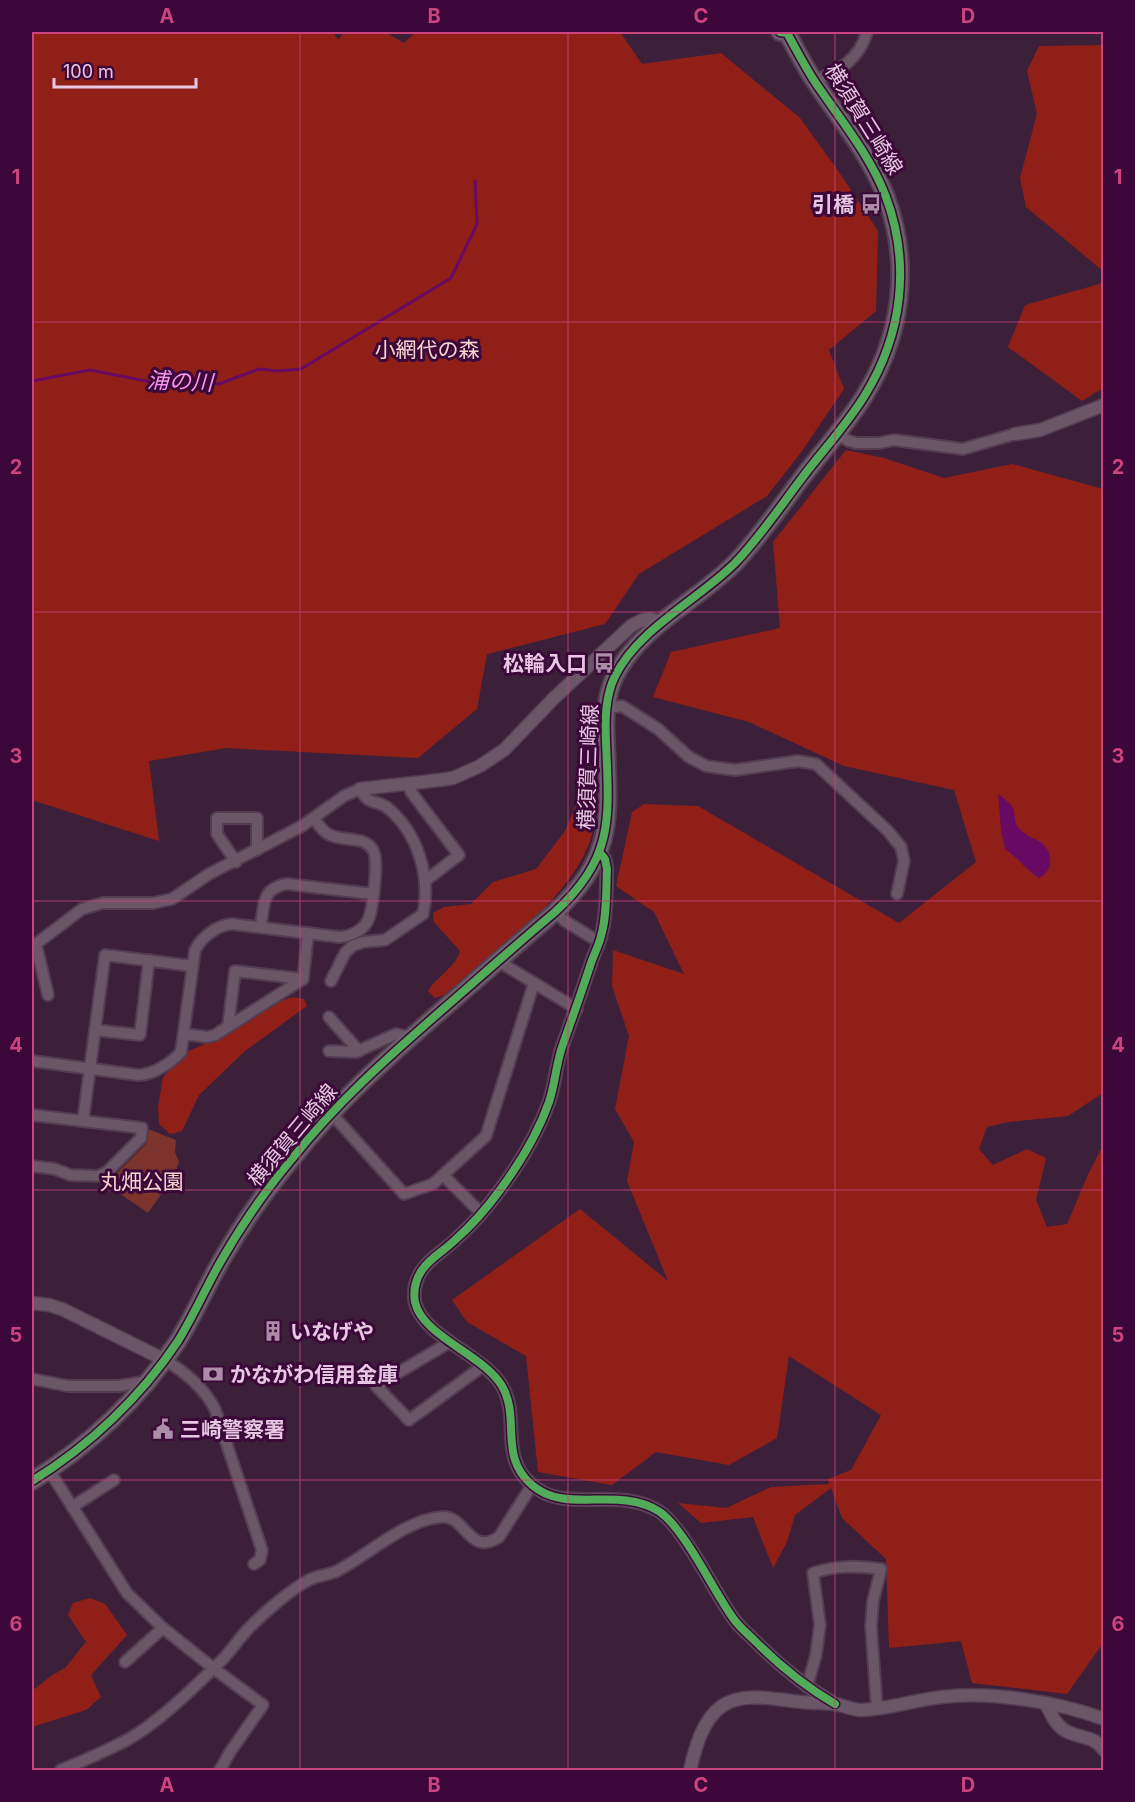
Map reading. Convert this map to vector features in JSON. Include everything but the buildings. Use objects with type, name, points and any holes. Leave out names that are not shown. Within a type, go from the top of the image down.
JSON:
[{"type":"main road","name":"横須賀三崎線","points":[[32,1480],[49,1470],[95,1434],[148,1382],[187,1327],[222,1260],[256,1207],[290,1160],[331,1113],[373,1071],[555,912],[579,888],[600,853],[606,830],[609,805],[606,708],[612,684],[621,667],[641,642],[724,573],[746,550],[864,397],[890,345],[898,310],[901,279],[900,258],[891,214],[879,182],[862,152],[814,81],[785,32]]},
{"type":"street","points":[[814,81],[848,64],[862,46],[867,32]]},
{"type":"street","points":[[836,433],[856,443],[879,443],[894,440],[963,450],[1015,434],[1040,430],[1104,405]]},
{"type":"street","points":[[48,995],[34,946],[86,907],[112,902],[166,901],[209,874],[236,862],[314,819],[344,796],[360,789],[453,778],[493,759],[631,626],[648,618],[662,623]]},
{"type":"street","points":[[606,708],[622,706],[658,729],[689,757],[706,766],[735,770],[798,761],[816,764],[888,831],[901,847],[904,861],[897,894]]},
{"type":"street","points":[[408,784],[411,792],[459,855],[425,881]]},
{"type":"street","points":[[331,981],[345,953],[352,946],[363,942],[385,940],[423,914],[427,892],[417,849],[406,828],[388,807],[366,800],[360,789]]},
{"type":"street","points":[[236,862],[217,834],[217,818],[257,818],[257,850]]},
{"type":"street","points":[[32,1062],[138,1075],[148,1074],[176,1057],[180,1052],[184,1034],[192,966],[198,945],[218,927],[232,924],[345,937],[358,931],[369,918],[376,862],[373,850],[363,842],[333,836],[324,831],[314,819]]},
{"type":"street","points":[[600,853],[605,859],[607,869],[602,934],[559,1058],[549,1101],[538,1128],[517,1164],[481,1214],[422,1270],[414,1287],[415,1301],[420,1315],[496,1378],[504,1391],[509,1410],[513,1457],[520,1472],[532,1485],[544,1494],[560,1498],[618,1499],[645,1503],[663,1515],[686,1544],[735,1621],[807,1687],[835,1704]]},
{"type":"street","points":[[261,927],[266,897],[270,890],[280,885],[373,894]]},
{"type":"street","points":[[555,912],[565,921],[599,942]]},
{"type":"street","points":[[303,979],[308,933]]},
{"type":"street","points":[[83,1121],[105,955],[192,966]]},
{"type":"street","points":[[95,1030],[140,1035],[149,960]]},
{"type":"street","points":[[498,961],[577,1009]]},
{"type":"street","points":[[228,1027],[235,971],[303,979]]},
{"type":"street","points":[[184,1034],[207,1037],[215,1035],[303,979]]},
{"type":"street","points":[[331,1113],[404,1194],[433,1184],[486,1136],[534,983]]},
{"type":"street","points":[[329,1017],[359,1051]]},
{"type":"street","points":[[329,1052],[359,1051],[396,1034],[411,1037]]},
{"type":"street","points":[[32,1115],[142,1128],[141,1138],[107,1172],[98,1176],[70,1175],[55,1169],[32,1166]]},
{"type":"street","points":[[443,1175],[481,1214]]},
{"type":"street","points":[[32,1303],[62,1309],[165,1360],[203,1390],[215,1409],[262,1550],[262,1556],[254,1564]]},
{"type":"street","points":[[450,1342],[376,1386],[409,1420],[483,1366]]},
{"type":"street","points":[[32,1379],[68,1386],[119,1386],[148,1382]]},
{"type":"street","points":[[49,1470],[127,1593],[163,1628],[263,1705],[220,1770]]},
{"type":"street","points":[[72,1506],[114,1480]]},
{"type":"street","points":[[61,1770],[128,1739],[177,1703],[251,1626],[285,1597],[311,1579],[405,1530],[442,1516],[455,1520],[473,1539],[494,1541],[499,1537],[532,1485]]},
{"type":"street","points":[[807,1687],[816,1654],[820,1625],[813,1573],[829,1567],[855,1566],[880,1569],[870,1626],[877,1709]]},
{"type":"street","points":[[126,1662],[163,1628]]},
{"type":"street","points":[[690,1770],[694,1752],[712,1716],[722,1706],[738,1700],[768,1697],[835,1704],[857,1710],[970,1695],[1016,1698],[1088,1713],[1104,1719]]},
{"type":"street","points":[[1046,1704],[1055,1721],[1064,1731],[1094,1740],[1104,1750]]},
{"type":"green space","name":"小網代の森","points":[[32,32],[333,32],[338,40],[344,32],[390,32],[388,34],[404,43],[416,32],[620,32],[642,64],[721,53],[800,118],[878,231],[876,311],[829,350],[844,389],[802,451],[767,496],[639,574],[605,624],[487,654],[477,709],[418,758],[226,748],[149,761],[159,841],[32,800]]},
{"type":"green space","points":[[1104,45],[1103,271],[1026,207],[1020,178],[1037,114],[1027,71],[1039,46]]},
{"type":"green space","points":[[1103,283],[1103,388],[1082,401],[1008,347],[1025,305]]},
{"type":"green space","points":[[846,450],[884,458],[944,478],[1012,464],[1103,489],[1103,1093],[1068,1116],[1008,1122],[987,1127],[979,1149],[993,1165],[1027,1149],[1046,1158],[1036,1200],[1047,1227],[1067,1224],[1103,1145],[1103,1643],[1067,1694],[972,1683],[961,1641],[889,1648],[886,1559],[842,1518],[831,1488],[795,1515],[787,1542],[773,1568],[753,1517],[701,1523],[678,1503],[726,1508],[771,1487],[829,1484],[828,1479],[851,1470],[881,1415],[789,1356],[777,1438],[729,1465],[656,1452],[612,1485],[538,1472],[526,1356],[467,1322],[452,1300],[580,1209],[668,1281],[627,1181],[634,1142],[615,1109],[629,1036],[612,986],[613,950],[684,974],[654,912],[616,886],[632,812],[644,804],[698,806],[899,923],[976,862],[954,790],[844,766],[749,722],[653,697],[671,652],[780,628],[773,542]]},
{"type":"green space","points":[[589,775],[595,775],[596,782],[594,827],[583,857],[569,879],[551,901],[507,943],[444,995],[435,998],[428,991],[455,962],[460,951],[434,922],[433,913],[444,907],[471,904],[493,882],[536,869],[565,831]]},
{"type":"green space","points":[[293,997],[304,999],[307,1006],[245,1051],[199,1095],[182,1131],[170,1134],[159,1124],[158,1107],[163,1077],[187,1052],[218,1038],[281,1001]]},
{"type":"green space","name":"丸畑公園","points":[[148,1129],[176,1140],[175,1152],[179,1162],[174,1176],[148,1213],[110,1187],[110,1180],[146,1144]]},
{"type":"green space","points":[[90,1598],[105,1604],[127,1635],[91,1675],[101,1697],[86,1710],[32,1727],[32,1691],[65,1668],[86,1642],[68,1615],[73,1603]]},
{"type":"shaded area","points":[[998,794],[1012,806],[1019,828],[1042,843],[1049,852],[1049,867],[1047,872],[1039,878],[1005,849]]},
{"type":"waterway","name":"浦の川","points":[[32,381],[90,370],[151,382],[195,381],[219,384],[259,369],[277,371],[301,369],[451,278],[477,224],[475,181]]},
{"type":"cycle path","points":[[32,1481],[93,1436],[148,1382],[178,1341],[221,1261],[254,1209],[308,1139],[382,1063],[575,892],[589,873],[604,834],[608,792],[607,700],[615,676],[639,643],[670,615],[720,577],[745,553],[851,416],[878,372],[894,324],[899,299],[900,273],[894,222],[886,197],[872,167],[811,76],[787,33],[780,32]]},
{"type":"cycle path","points":[[600,853],[605,859],[607,869],[603,928],[562,1047],[545,1114],[521,1158],[490,1203],[451,1244],[422,1270],[414,1294],[415,1302],[420,1314],[429,1325],[482,1365],[502,1386],[510,1411],[516,1462],[522,1474],[532,1485],[546,1494],[561,1498],[627,1501],[644,1504],[660,1512],[689,1546],[738,1624],[784,1668],[835,1704]]},
{"type":"place","name":"引橋","points":[[871,204]]},
{"type":"place","name":"松輪入口","points":[[604,663]]},
{"type":"place","name":"いなげや","points":[[273,1331]]},
{"type":"place","name":"かながわ信用金庫","points":[[213,1374]]},
{"type":"place","name":"三崎警察署","points":[[163,1429]]}]
